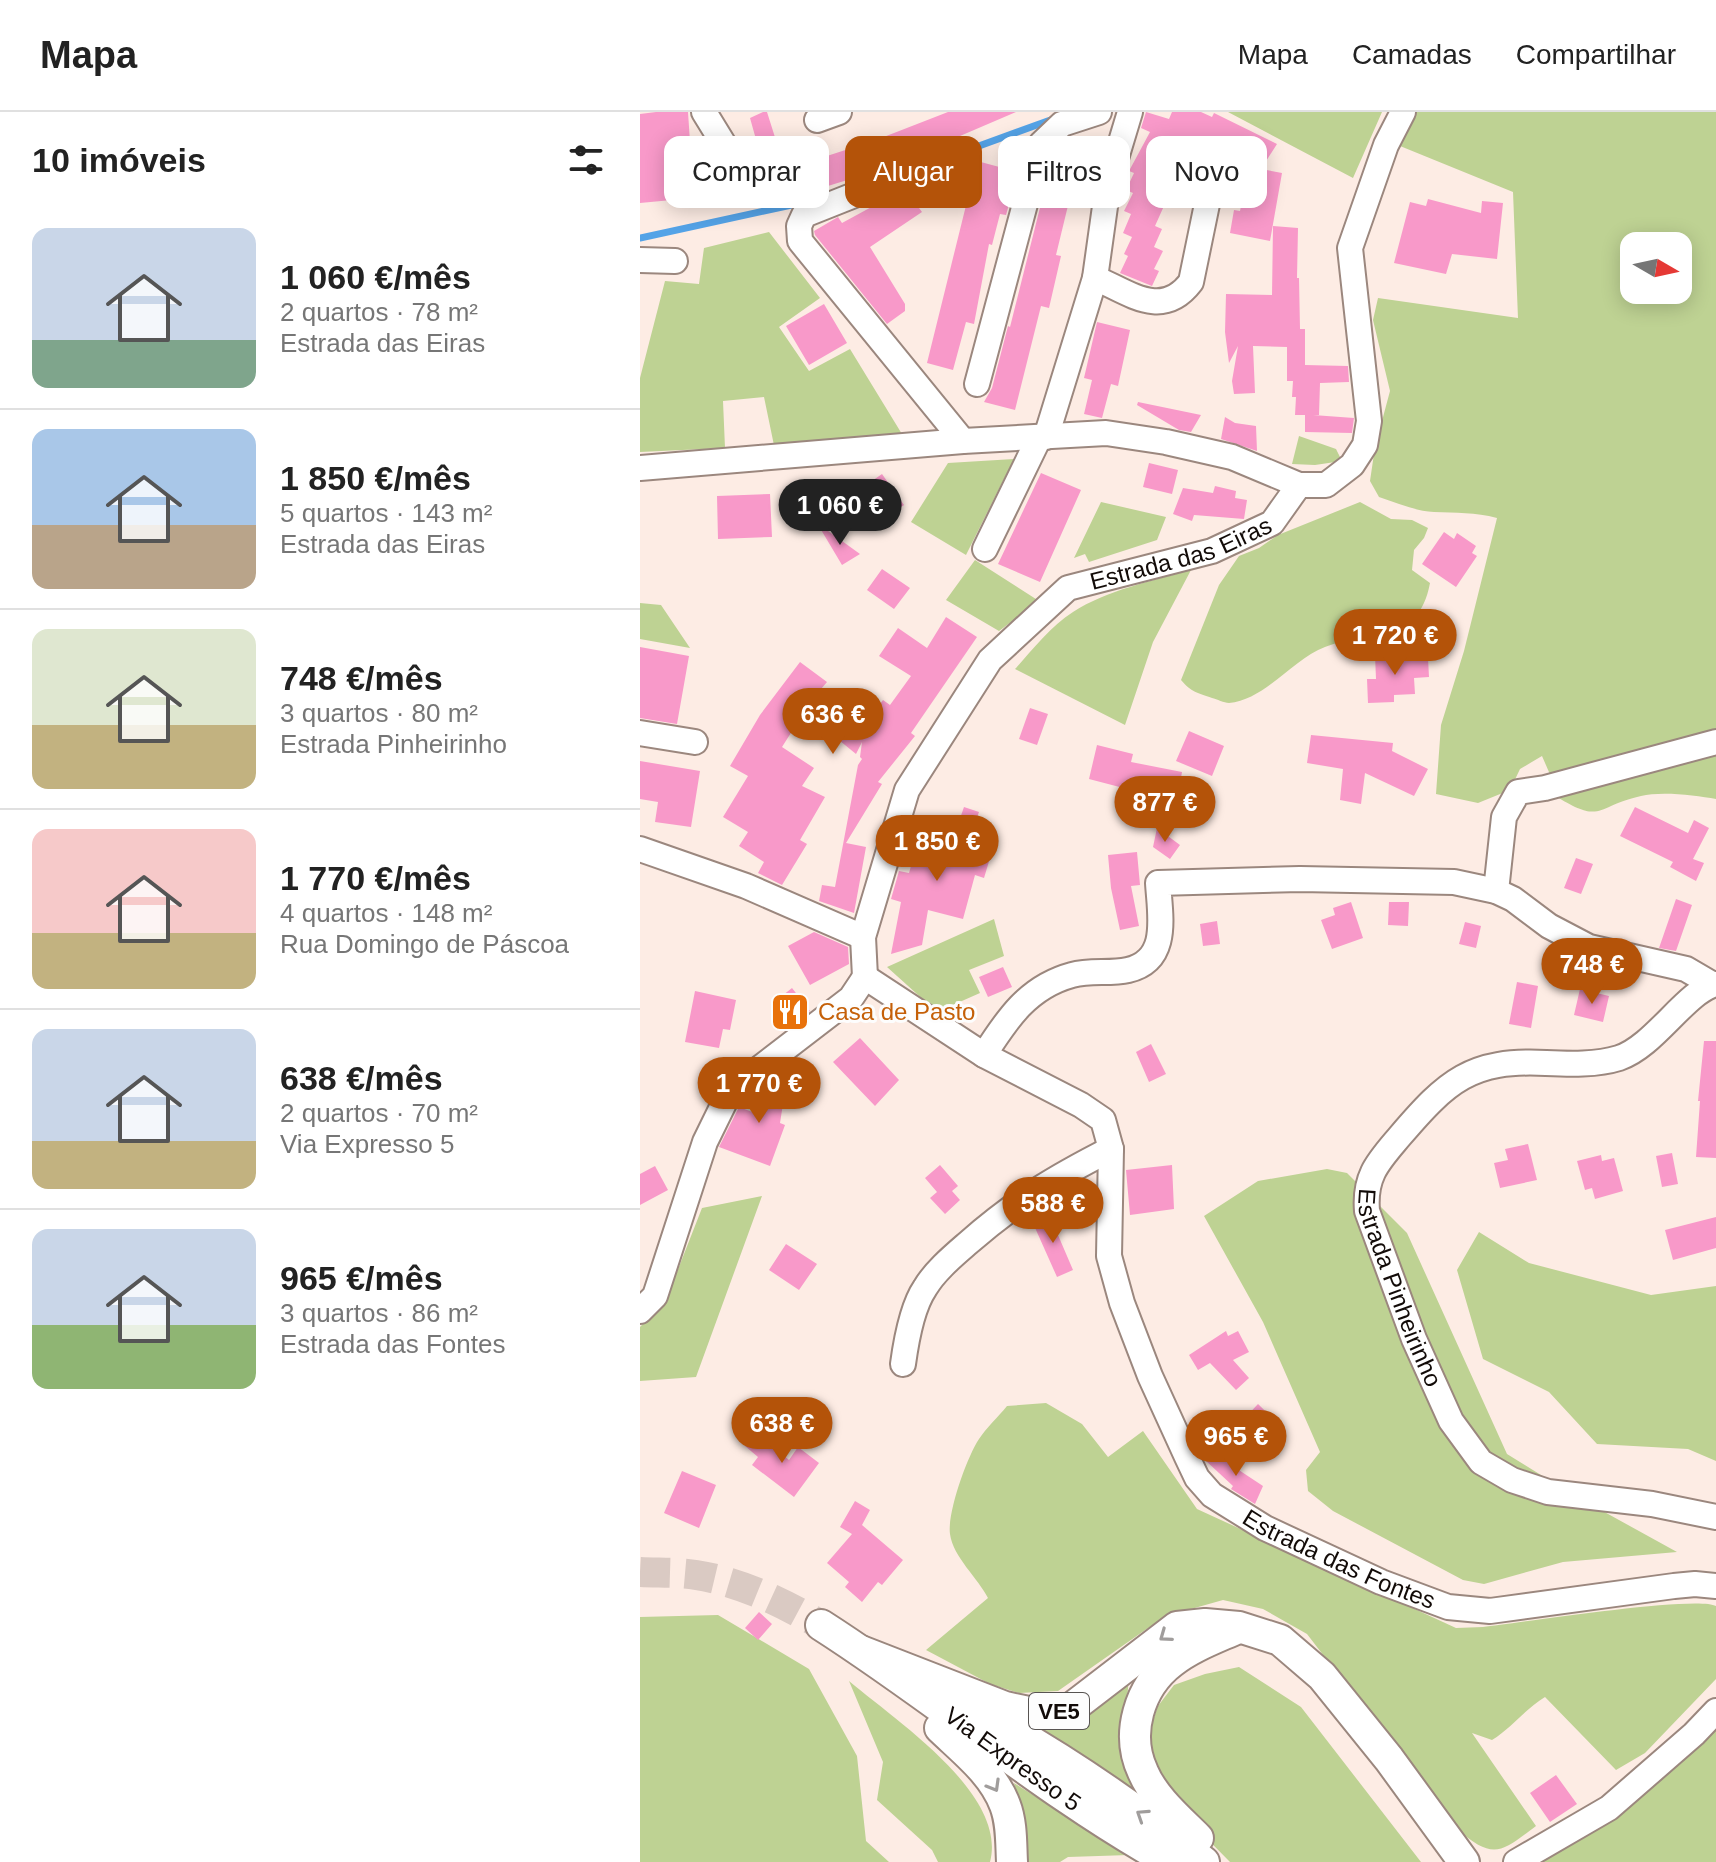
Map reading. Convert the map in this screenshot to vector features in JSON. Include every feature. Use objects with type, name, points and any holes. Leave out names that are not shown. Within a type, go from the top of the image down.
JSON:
[{"type":"main road","name":"VE5","points":[[861,1651],[1005,1707],[1038,1714],[1069,1710],[1177,1627],[1205,1624],[1239,1627],[1280,1640],[1322,1676],[1389,1759],[1464,1862]]},
{"type":"main road","name":"Via Expresso 5","points":[[821,1625],[997,1750],[1143,1848],[1170,1862]]},
{"type":"main road","points":[[1222,1862],[1155,1791],[1143,1772],[1136,1748],[1136,1728],[1140,1702],[1154,1678],[1173,1661],[1239,1627]]},
{"type":"main road","name":"Via Expresso 5","points":[[861,1651],[1011,1730],[1153,1822],[1204,1862]]},
{"type":"main road","name":"VE5","points":[[861,1651],[986,1772],[1005,1805],[1012,1862]]},
{"type":"street","points":[[704,112],[719,136]]},
{"type":"street","points":[[977,384],[1041,144],[1062,124],[1099,112]]},
{"type":"street","points":[[985,549],[1042,437],[1095,278],[1108,185],[1130,112]]},
{"type":"street","points":[[1299,485],[1326,485],[1352,465],[1365,445],[1369,421],[1350,248],[1386,145],[1403,112]]},
{"type":"street","points":[[845,199],[804,215],[799,226],[800,241],[963,441]]},
{"type":"street","points":[[1095,278],[1155,304],[1181,295],[1191,282],[1206,208]]},
{"type":"street","points":[[640,260],[675,261]]},
{"type":"street","name":"Estrada das Eiras","points":[[640,468],[963,441],[1106,433],[1232,457],[1299,485],[1272,523],[1212,551],[1068,588],[990,660],[907,790],[863,937],[865,977]]},
{"type":"street","points":[[640,733],[695,742]]},
{"type":"street","points":[[1496,891],[1504,817],[1518,792],[1545,788],[1716,742]]},
{"type":"street","points":[[640,849],[746,886],[863,937]]},
{"type":"street","name":"Estrada Pinheirinho","points":[[984,1055],[1009,1015],[1038,990],[1073,975],[1128,970],[1149,961],[1162,936],[1158,883],[1300,879],[1454,882],[1496,891],[1513,899],[1549,926],[1589,947],[1686,969],[1714,984],[1637,1050],[1618,1058],[1572,1064],[1500,1062],[1454,1081],[1428,1104],[1374,1167],[1365,1192],[1367,1211],[1414,1339],[1451,1421],[1481,1462],[1512,1480],[1548,1492],[1652,1504],[1716,1517]]},
{"type":"street","points":[[640,1311],[655,1296],[705,1142],[730,1091],[851,998],[865,977]]},
{"type":"street","name":"Estrada das Fontes","points":[[865,977],[984,1055],[1081,1105],[1103,1120],[1111,1149],[1109,1256],[1122,1303],[1150,1376],[1187,1457],[1197,1478],[1212,1495],[1265,1528],[1381,1582],[1448,1607],[1490,1611],[1684,1585],[1716,1586]]},
{"type":"street","points":[[903,1364],[907,1338],[924,1288],[954,1255],[1007,1209],[1057,1176],[1111,1149]]},
{"type":"street","points":[[1516,1862],[1609,1808],[1716,1711]]},
{"type":"green space","points":[[1228,112],[1382,112],[1353,178]]},
{"type":"green space","points":[[1413,112],[1716,112],[1716,799],[1658,794],[1626,800],[1599,811],[1582,810],[1554,795],[1552,779],[1542,756],[1520,769],[1510,790],[1478,803],[1436,794],[1441,725],[1464,651],[1497,518],[1420,510],[1379,497],[1370,481],[1375,447],[1390,391],[1373,320],[1378,298],[1518,318],[1513,192],[1400,146],[1406,122]]},
{"type":"green space","points":[[769,232],[820,298],[779,327],[809,371],[850,349],[905,439],[776,455],[764,397],[723,401],[725,448],[640,452],[640,378],[665,281],[699,284],[704,248]]},
{"type":"green space","points":[[1299,436],[1336,449],[1342,461],[1292,464]]},
{"type":"green space","points":[[1014,459],[966,555],[911,522],[948,463]]},
{"type":"green space","points":[[1101,502],[1166,517],[1157,540],[1089,562],[1085,554],[1074,558]]},
{"type":"green space","points":[[1360,502],[1391,519],[1412,520],[1428,528],[1414,550],[1412,570],[1430,583],[1424,603],[1415,617],[1391,632],[1313,652],[1267,687],[1242,700],[1225,702],[1195,692],[1185,684],[1181,680],[1219,585],[1239,556],[1259,548],[1278,535]]},
{"type":"green space","points":[[975,560],[1039,601],[999,631],[946,600]]},
{"type":"green space","points":[[1191,570],[1153,642],[1125,725],[1015,669],[1057,624],[1086,604],[1130,587]]},
{"type":"green space","points":[[640,603],[661,605],[690,648],[640,639]]},
{"type":"green space","points":[[994,919],[1004,956],[969,970],[980,993],[937,1012],[887,967]]},
{"type":"green space","points":[[1327,1169],[1347,1173],[1407,1233],[1507,1454],[1677,1552],[1563,1562],[1484,1584],[1463,1580],[1333,1511],[1308,1491],[1306,1470],[1320,1452],[1263,1322],[1204,1216],[1258,1181]]},
{"type":"green space","points":[[762,1196],[696,1377],[640,1381],[640,1327],[666,1300],[702,1208]]},
{"type":"green space","points":[[1479,1232],[1529,1263],[1651,1295],[1716,1286],[1716,1461],[1688,1449],[1597,1444],[1549,1392],[1483,1359],[1457,1270]]},
{"type":"green space","points":[[1046,1403],[1082,1424],[1108,1457],[1143,1431],[1197,1509],[1456,1628],[1676,1604],[1716,1606],[1716,1679],[1645,1753],[1616,1770],[1545,1697],[1492,1740],[1472,1733],[1536,1826],[1514,1842],[1497,1849],[1480,1846],[1457,1829],[1307,1634],[1263,1609],[1223,1600],[1184,1611],[1148,1628],[1058,1691],[1019,1693],[990,1684],[926,1650],[988,1598],[952,1543],[952,1513],[969,1458],[989,1427],[1007,1406]]},
{"type":"green space","points":[[718,1615],[809,1669],[857,1756],[866,1841],[889,1862],[640,1862],[640,1617]]},
{"type":"green space","points":[[1239,1667],[1301,1707],[1421,1862],[1230,1862],[1165,1796],[1148,1766],[1149,1732],[1158,1706],[1174,1685]]},
{"type":"green space","points":[[1129,1676],[1123,1750],[1142,1803],[1027,1732]]},
{"type":"green space","points":[[849,1681],[919,1737],[965,1785],[982,1811],[991,1836],[990,1862],[938,1862],[932,1850],[877,1800],[883,1762]]},
{"type":"green space","points":[[1716,1727],[1716,1862],[1542,1862],[1639,1798]]},
{"type":"green space","points":[[1014,1783],[1129,1855],[1025,1862],[1026,1832]]},
{"type":"building","points":[[688,112],[690,136],[664,136],[664,201],[640,203],[640,114]]},
{"type":"building","points":[[767,112],[775,136],[755,136],[750,118]]},
{"type":"building","points":[[948,112],[1016,112],[960,136],[886,136]]},
{"type":"building","points":[[1146,112],[1169,119],[1172,112],[1201,112],[1212,117],[1214,113],[1261,136],[1148,136],[1150,132],[1141,128]]},
{"type":"building","points":[[1146,139],[1146,208],[1163,208],[1155,226],[1162,229],[1154,247],[1163,251],[1154,269],[1159,271],[1152,286],[1120,273],[1132,237],[1123,233],[1131,214],[1124,211],[1130,208],[1133,193],[1130,192],[1130,182],[1134,173],[1130,169]]},
{"type":"building","points":[[1267,139],[1277,144],[1267,160]]},
{"type":"building","points":[[845,150],[845,181],[829,186],[829,155]]},
{"type":"building","points":[[982,162],[998,167],[998,208],[1008,208],[1006,215],[1000,214],[992,245],[989,244],[974,324],[966,322],[953,370],[927,363],[965,208],[982,208]]},
{"type":"building","points":[[1267,170],[1282,173],[1270,241],[1230,233],[1234,210],[1240,211],[1241,208],[1267,208]]},
{"type":"building","points":[[1428,199],[1481,213],[1482,201],[1503,203],[1497,259],[1452,254],[1446,274],[1394,263],[1410,202],[1426,206]]},
{"type":"building","points":[[870,208],[919,208],[922,212],[870,247],[905,304],[905,311],[887,324],[815,235],[814,231],[838,217],[842,223]]},
{"type":"building","points":[[1040,208],[1067,208],[1056,255],[1061,256],[1049,308],[1041,306],[1015,410],[984,402],[992,388]]},
{"type":"building","points":[[1273,226],[1298,228],[1297,278],[1300,329],[1305,329],[1305,365],[1348,366],[1349,382],[1320,383],[1319,415],[1313,415],[1354,418],[1352,433],[1305,432],[1305,415],[1295,415],[1293,381],[1287,381],[1287,347],[1253,346],[1255,393],[1234,394],[1232,381],[1238,346],[1229,363],[1225,332],[1226,294],[1272,295]]},
{"type":"building","points":[[824,304],[847,343],[809,365],[786,326]]},
{"type":"building","points":[[1097,322],[1130,330],[1118,386],[1111,384],[1102,418],[1084,414],[1092,380],[1084,378]]},
{"type":"building","points":[[1138,402],[1201,415],[1191,432],[1179,430],[1137,405]]},
{"type":"building","points":[[1225,417],[1235,423],[1256,426],[1257,451],[1221,439]]},
{"type":"building","points":[[1149,463],[1178,470],[1172,494],[1143,487]]},
{"type":"building","points":[[1041,473],[1081,490],[1040,582],[998,564]]},
{"type":"building","points":[[882,474],[904,505],[870,528],[849,497]]},
{"type":"building","points":[[1215,486],[1236,491],[1235,498],[1247,500],[1244,519],[1194,515],[1192,521],[1173,514],[1183,488],[1213,493]]},
{"type":"building","points":[[770,494],[772,537],[718,539],[717,496]]},
{"type":"building","points":[[817,523],[860,554],[842,565]]},
{"type":"building","points":[[1444,532],[1454,539],[1457,533],[1476,546],[1472,553],[1477,556],[1456,587],[1422,564]]},
{"type":"building","points":[[882,569],[910,588],[894,609],[867,590]]},
{"type":"building","points":[[946,617],[977,637],[911,733],[915,736],[878,782],[882,784],[846,843],[866,847],[854,913],[819,901],[822,885],[835,887],[858,765],[862,759],[862,742],[856,754],[834,736],[832,739],[801,717],[782,747],[814,768],[802,786],[825,797],[800,840],[807,844],[782,885],[758,873],[764,862],[739,846],[748,832],[723,817],[748,776],[730,766],[760,715],[800,662],[827,682],[821,689],[867,721],[883,700],[890,705],[911,676],[879,656],[898,628],[927,648]]},
{"type":"building","points":[[640,647],[689,656],[677,724],[640,718]]},
{"type":"building","points":[[1406,654],[1406,659],[1428,658],[1429,677],[1414,678],[1415,694],[1394,695],[1394,702],[1368,703],[1367,679],[1376,679],[1375,655]]},
{"type":"building","points":[[1030,708],[1048,714],[1037,745],[1019,739]]},
{"type":"building","points":[[1189,731],[1224,746],[1212,776],[1176,761]]},
{"type":"building","points":[[1311,735],[1393,743],[1392,751],[1428,769],[1414,796],[1365,773],[1361,804],[1340,800],[1343,769],[1307,763]]},
{"type":"building","points":[[1097,745],[1133,754],[1131,762],[1182,772],[1175,812],[1152,808],[1154,796],[1089,779]]},
{"type":"building","points":[[640,761],[700,771],[691,827],[655,822],[658,802],[640,799]]},
{"type":"building","points":[[964,807],[979,812],[965,851],[990,858],[984,878],[975,875],[963,919],[928,910],[922,945],[891,954],[901,902],[891,899],[899,871],[909,873],[919,838],[950,847]]},
{"type":"building","points":[[1635,807],[1688,833],[1694,820],[1709,828],[1693,859],[1704,863],[1696,881],[1670,867],[1673,862],[1620,836]]},
{"type":"building","points":[[1157,828],[1180,845],[1170,859],[1153,847]]},
{"type":"building","points":[[1137,852],[1140,885],[1131,886],[1139,926],[1120,930],[1108,855]]},
{"type":"building","points":[[1576,858],[1593,864],[1581,894],[1564,888]]},
{"type":"building","points":[[1676,899],[1692,905],[1676,951],[1659,948]]},
{"type":"building","points":[[1351,902],[1363,938],[1332,949],[1321,920],[1335,915],[1333,908]]},
{"type":"building","points":[[1389,902],[1409,902],[1408,926],[1388,925]]},
{"type":"building","points":[[1217,921],[1220,944],[1203,946],[1200,924]]},
{"type":"building","points":[[1465,922],[1481,926],[1476,948],[1459,944]]},
{"type":"building","points":[[814,932],[848,947],[849,964],[810,985],[788,946]]},
{"type":"building","points":[[1003,967],[1012,987],[988,997],[979,977]]},
{"type":"building","points":[[1517,982],[1538,986],[1531,1028],[1509,1024]]},
{"type":"building","points":[[792,988],[810,1011],[790,1026],[773,1003]]},
{"type":"building","points":[[1580,989],[1609,996],[1603,1022],[1574,1015]]},
{"type":"building","points":[[695,991],[736,1000],[730,1030],[723,1029],[719,1048],[685,1042]]},
{"type":"building","points":[[860,1038],[899,1080],[875,1106],[833,1062]]},
{"type":"building","points":[[1704,1041],[1716,1041],[1716,1158],[1696,1157]]},
{"type":"building","points":[[1151,1044],[1166,1074],[1149,1082],[1136,1052]]},
{"type":"building","points":[[774,1076],[787,1078],[780,1123],[785,1125],[770,1166],[719,1147],[739,1107],[755,1113],[759,1088]]},
{"type":"building","points":[[1528,1144],[1537,1180],[1500,1188],[1494,1163],[1508,1160],[1505,1149]]},
{"type":"building","points":[[1672,1153],[1678,1184],[1662,1187],[1656,1156]]},
{"type":"building","points":[[1601,1155],[1602,1161],[1614,1158],[1623,1191],[1595,1199],[1592,1188],[1585,1190],[1577,1161]]},
{"type":"building","points":[[940,1165],[958,1186],[952,1191],[960,1200],[945,1214],[930,1198],[937,1192],[925,1178]]},
{"type":"building","points":[[1172,1165],[1174,1209],[1130,1215],[1126,1170]]},
{"type":"building","points":[[655,1166],[668,1190],[640,1205],[640,1174]]},
{"type":"building","points":[[1049,1214],[1073,1270],[1057,1277],[1032,1221]]},
{"type":"building","points":[[1716,1217],[1716,1248],[1673,1260],[1665,1230]]},
{"type":"building","points":[[786,1244],[817,1264],[799,1290],[769,1270]]},
{"type":"building","points":[[1226,1331],[1228,1336],[1238,1331],[1249,1352],[1233,1360],[1249,1378],[1236,1390],[1210,1363],[1198,1370],[1189,1355]]},
{"type":"building","points":[[1258,1404],[1283,1428],[1268,1444],[1243,1420]]},
{"type":"building","points":[[756,1433],[789,1460],[798,1447],[819,1463],[794,1497],[752,1465],[758,1457],[745,1446]]},
{"type":"building","points":[[1210,1451],[1263,1486],[1255,1504],[1231,1489],[1233,1486],[1205,1460]]},
{"type":"building","points":[[682,1471],[716,1485],[699,1528],[664,1513]]},
{"type":"building","points":[[855,1501],[870,1510],[862,1525],[903,1560],[882,1585],[878,1582],[862,1602],[845,1587],[849,1582],[827,1563],[852,1534],[840,1527]]},
{"type":"building","points":[[759,1612],[772,1624],[758,1640],[745,1628]]},
{"type":"building","points":[[1556,1775],[1577,1804],[1550,1822],[1530,1793]]},
{"type":"waterway","points":[[982,145],[1056,118]]},
{"type":"waterway","points":[[640,238],[778,208]]},
{"type":"tunnel","points":[[640,1572],[713,1578],[776,1601],[821,1625]]},
{"type":"place","name":"Casa de Pasto","points":[[790,1012]]}]
